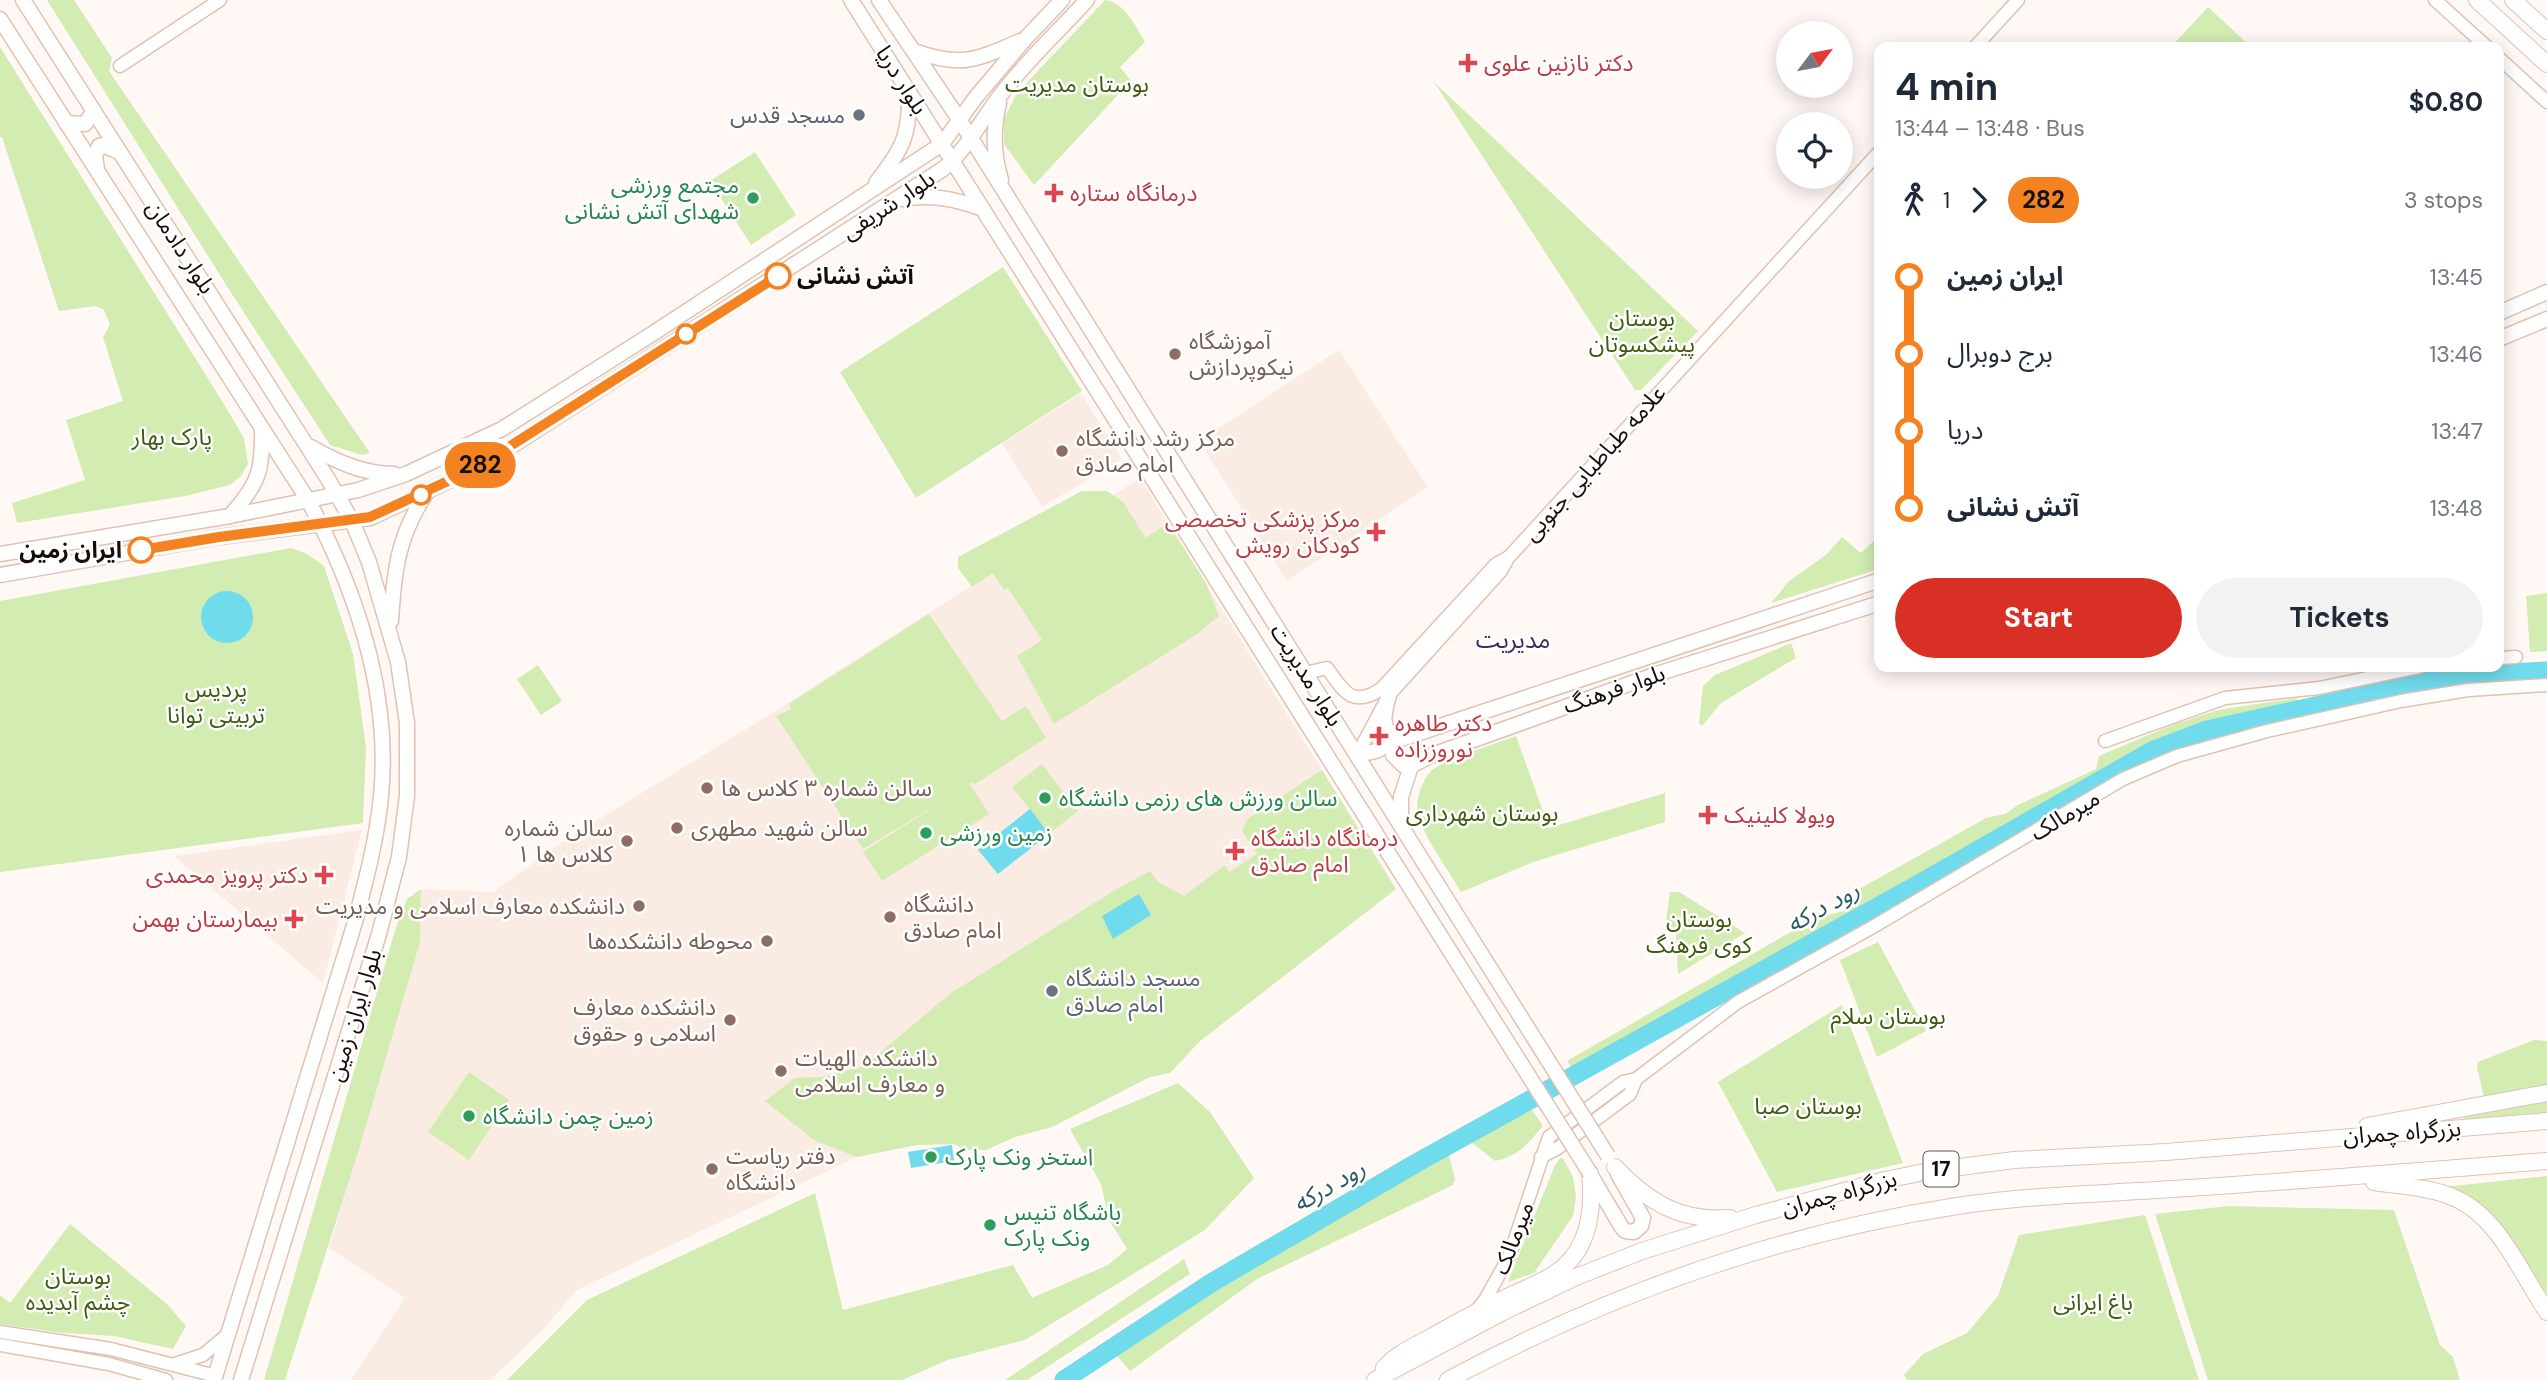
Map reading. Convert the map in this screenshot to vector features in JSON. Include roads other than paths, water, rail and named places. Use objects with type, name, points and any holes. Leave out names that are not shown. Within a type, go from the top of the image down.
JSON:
[{"type":"highway","points":[[2477,0],[2547,64]]},
{"type":"highway","points":[[2513,0],[2547,31]]},
{"type":"highway","points":[[2323,1138],[2354,1128],[2547,1093]]},
{"type":"highway","name":"بزرگراه چمران","points":[[1374,1380],[1503,1312],[1642,1251],[1756,1215],[1885,1180],[1970,1165],[2547,1121]]},
{"type":"highway","points":[[1611,1161],[1636,1189],[1674,1211],[1704,1218],[1726,1219],[1756,1215]]},
{"type":"highway","name":"بزرگراه چمران","points":[[1448,1380],[1543,1331],[1673,1278],[1805,1237],[1930,1211],[2011,1199],[2547,1161]]},
{"type":"highway","points":[[1374,1380],[1386,1365],[1400,1354],[1473,1313],[1553,1275],[1570,1262],[1580,1247],[1590,1221],[1590,1173]]},
{"type":"highway","points":[[2348,1177],[2450,1196],[2471,1208],[2506,1246],[2547,1312]]},
{"type":"main road","name":"بلوار دادمان","points":[[23,0],[307,445],[352,521]]},
{"type":"main road","name":"بلوار دریا","points":[[851,0],[953,161]]},
{"type":"main road","points":[[942,144],[959,119],[1025,39],[1062,0]]},
{"type":"main road","name":"بلوار شریفی","points":[[0,575],[219,537],[370,517],[427,492],[496,456],[897,200],[953,161],[1000,95],[1087,0]]},
{"type":"main road","points":[[862,17],[872,13],[880,2]]},
{"type":"main road","name":"بلوار دریا","points":[[880,2],[971,138]]},
{"type":"main road","name":"بلوار دادمان","points":[[0,19],[308,500]]},
{"type":"main road","points":[[914,51],[933,58],[960,62],[981,58],[1025,39]]},
{"type":"main road","points":[[869,192],[894,159],[907,135],[910,115],[909,89]]},
{"type":"main road","points":[[1000,95],[993,130],[995,154],[1004,192]]},
{"type":"main road","points":[[66,123],[85,124],[94,111]]},
{"type":"main road","name":"بلوار مدیریت","points":[[953,161],[1620,1224],[1627,1231],[1635,1231],[1643,1221],[1641,1212],[1611,1161],[971,138]]},
{"type":"main road","name":"بلوار شریفی","points":[[0,554],[230,516],[337,495],[406,474],[502,429],[942,144]]},
{"type":"main road","points":[[97,172],[95,156],[99,146],[120,152]]},
{"type":"main road","points":[[897,200],[916,196],[946,198],[983,209]]},
{"type":"main road","points":[[1034,290],[1027,269],[1031,261],[1039,261],[1055,275]]},
{"type":"main road","points":[[2504,311],[2547,292]]},
{"type":"main road","points":[[714,294],[724,310]]},
{"type":"main road","points":[[2504,338],[2547,319]]},
{"type":"main road","points":[[230,516],[251,491],[254,483],[262,460],[262,428]]},
{"type":"main road","points":[[307,445],[333,460],[362,470],[382,474],[406,474]]},
{"type":"main road","points":[[390,633],[397,555],[412,515],[427,492]]},
{"type":"main road","points":[[1173,511],[1178,492],[1195,497]]},
{"type":"main road","name":"بلوار ایران زمین","points":[[220,1379],[229,1334],[355,922],[374,852],[381,794],[381,725],[372,663],[356,606],[308,500]]},
{"type":"main road","name":"بلوار ایران زمین","points":[[241,1380],[379,934],[399,858],[407,796],[407,723],[398,663],[390,633],[369,562],[352,521]]},
{"type":"main road","name":"بلوار فرهنگ","points":[[1357,755],[1376,751],[1398,740],[1874,582]]},
{"type":"main road","name":"بلوار فرهنگ","points":[[1411,766],[1467,741],[1654,675],[1874,605]]},
{"type":"main road","points":[[1389,695],[1384,725],[1398,740],[1393,755],[1403,765],[1411,766],[1401,797],[1401,825]]},
{"type":"street","points":[[120,66],[220,0]]},
{"type":"street","points":[[1980,42],[2018,0]]},
{"type":"street","points":[[2435,0],[2481,42]]},
{"type":"street","points":[[2504,63],[2547,102]]},
{"type":"street","name":"علامه طباطبایی جنوبی","points":[[1357,755],[1389,695],[1501,571],[1508,558],[1874,158]]},
{"type":"street","name":"علامه طباطبایی جنوبی","points":[[1305,673],[1327,668],[1346,693],[1357,698],[1376,692],[1496,564],[1508,558]]},
{"type":"street","points":[[2504,658],[2516,657]]},
{"type":"street","points":[[2105,741],[2225,698],[2319,688],[2396,672]]},
{"type":"street","name":"میرمالک","points":[[1473,1313],[1485,1300],[1509,1256],[1549,1138],[1623,1082],[1636,1079],[1738,1002],[1871,929],[2123,779],[2177,756],[2267,731],[2427,696],[2468,690],[2547,685]]},
{"type":"street","points":[[0,1332],[111,1349],[220,1379]]},
{"type":"street","points":[[172,1364],[203,1355],[229,1334]]},
{"type":"street","points":[[0,1345],[109,1364],[165,1380]]},
{"type":"water","points":[[227,591],[237,593],[245,599],[251,607],[251,627],[245,635],[237,641],[227,643],[217,641],[209,635],[203,627],[201,617],[203,607],[209,599],[217,593]]},
{"type":"water","points":[[1030,809],[1049,834],[998,874],[978,850]]},
{"type":"water","points":[[1139,894],[1151,915],[1113,939],[1102,916]]},
{"type":"water","name":"استخر ونک پارک","points":[[952,1145],[954,1161],[911,1168],[908,1152]]},
{"type":"waterway","name":"رود درکه","points":[[1064,1380],[1211,1283],[1418,1162],[1917,885],[2152,751],[2207,730],[2451,676],[2547,671]]},
{"type":"place","name":"دکتر نازنین علوی","points":[[1468,63]]},
{"type":"place","name":"مسجد قدس","points":[[859,115]]},
{"type":"place","name":"درمانگاه ستاره","points":[[1054,193]]},
{"type":"place","name":"مجتمع ورزشی شهدای آتش نشانی","points":[[753,198]]},
{"type":"place","name":"آتش نشانی","points":[[778,276]]},
{"type":"place","name":"آموزشگاه نیکوپردازش","points":[[1175,354]]},
{"type":"place","name":"مرکز رشد دانشگاه امام صادق","points":[[1062,451]]},
{"type":"place","name":"مرکز پزشکی تخصصی کودکان رویش","points":[[1376,532]]},
{"type":"place","name":"ایران زمین","points":[[141,550]]},
{"type":"place","name":"دکتر طاهره نوروززاده","points":[[1379,736]]},
{"type":"place","name":"سالن شماره ۳ کلاس ها","points":[[707,788]]},
{"type":"place","name":"سالن ورزش های رزمی دانشگاه","points":[[1045,798]]},
{"type":"place","name":"ویولا کلینیک","points":[[1708,815]]},
{"type":"place","name":"سالن شهید مطهری","points":[[677,828]]},
{"type":"place","name":"زمین ورزشی","points":[[926,833]]},
{"type":"place","name":"سالن شماره ۱ کلاس ها","points":[[627,841]]},
{"type":"place","name":"درمانگاه دانشگاه امام صادق","points":[[1235,851]]},
{"type":"place","name":"دکتر پرویز محمدی","points":[[324,875]]},
{"type":"place","name":"دانشکده معارف اسلامی و مدیریت","points":[[639,906]]},
{"type":"place","name":"دانشگاه امام صادق","points":[[890,917]]},
{"type":"place","name":"بیمارستان بهمن","points":[[294,919]]},
{"type":"place","name":"محوطه دانشکده‌ها","points":[[767,941]]},
{"type":"place","name":"مسجد دانشگاه امام صادق","points":[[1052,991]]},
{"type":"place","name":"دانشکده معارف اسلامی و حقوق","points":[[730,1020]]},
{"type":"place","name":"دانشکده الهیات و معارف اسلامی","points":[[781,1071]]},
{"type":"place","name":"زمین چمن دانشگاه","points":[[469,1116]]},
{"type":"place","name":"استخر ونک پارک","points":[[931,1157]]},
{"type":"place","name":"دفتر ریاست دانشگاه","points":[[712,1169]]},
{"type":"place","name":"باشگاه تنیس ونک پارک","points":[[990,1225]]},
{"type":"district","name":"مدیریت","points":[[1513,640]]},
{"type":"park label","name":"بوستان مدیریت","points":[[1077,84]]},
{"type":"park label","name":"بوستان پیشکسوتان","points":[[1642,331]]},
{"type":"park label","name":"پارک بهار","points":[[172,437]]},
{"type":"park label","name":"پردیس تربیتی توانا","points":[[216,702]]},
{"type":"park label","name":"بوستان شهرداری","points":[[1482,813]]},
{"type":"park label","name":"بوستان کوی فرهنگ","points":[[1699,932]]},
{"type":"park label","name":"بوستان سلام","points":[[1888,1016]]},
{"type":"park label","name":"بوستان صبا","points":[[1808,1106]]},
{"type":"park label","name":"بوستان چشم آبدیده","points":[[78,1289]]},
{"type":"park label","name":"باغ ایرانی","points":[[2093,1302]]}]
